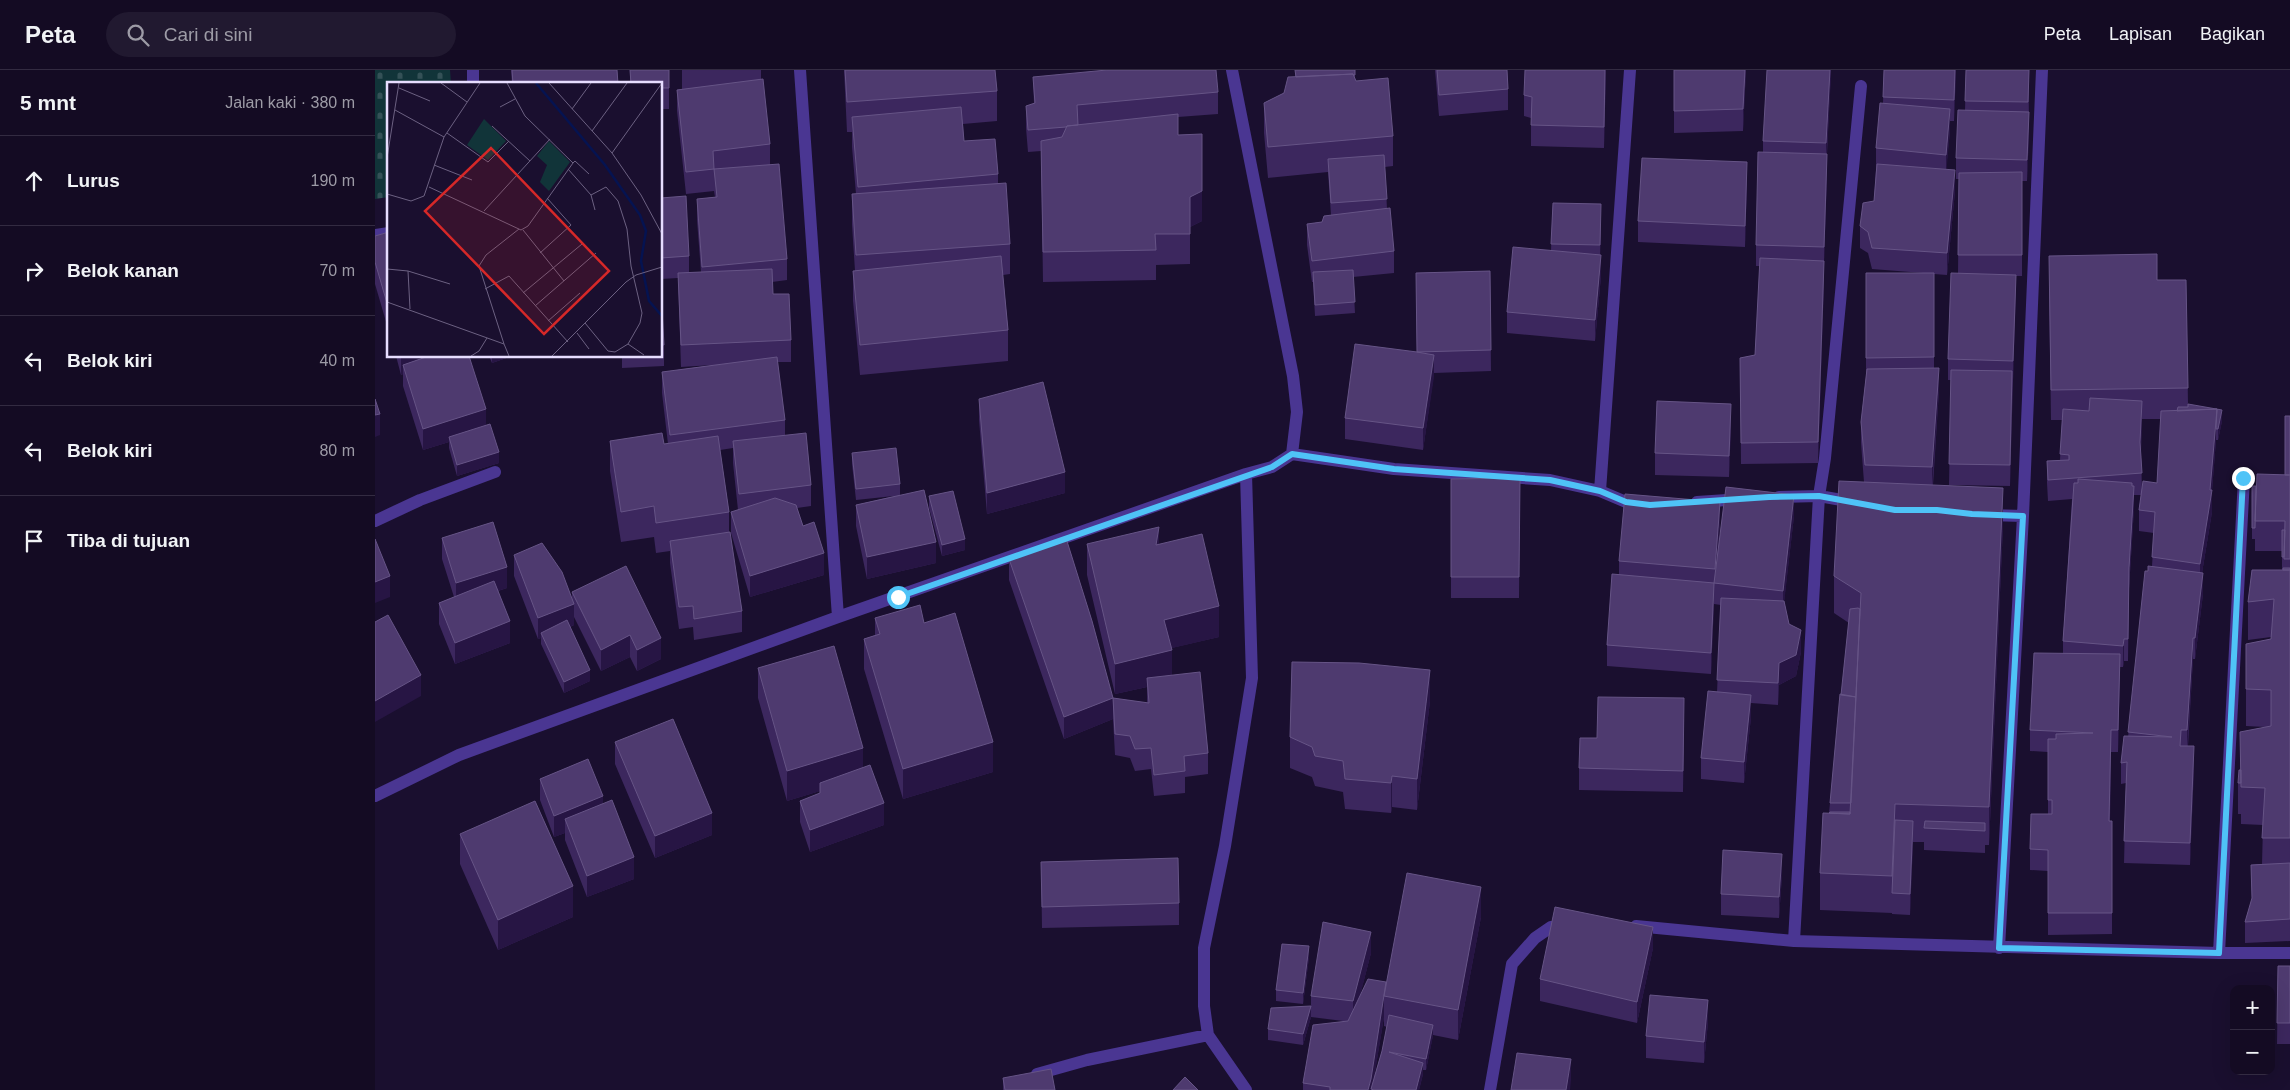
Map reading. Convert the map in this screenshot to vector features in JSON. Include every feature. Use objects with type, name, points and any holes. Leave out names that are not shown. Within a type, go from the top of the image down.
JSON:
[{"type":"street","points":[[800,70],[838,617]]},
{"type":"street","points":[[1232,70],[1293,376],[1297,412],[1292,454]]},
{"type":"street","points":[[1600,491],[1630,70]]},
{"type":"street","points":[[1999,948],[2023,516],[2042,70]]},
{"type":"street","points":[[1794,941],[1819,496],[1825,458],[1861,86]]},
{"type":"street","points":[[375,796],[459,755],[838,617],[1246,474],[1272,467],[1292,454],[1394,469],[1550,480],[1600,491],[1626,502],[1650,505]]},
{"type":"street","points":[[375,521],[420,500],[495,472]]},
{"type":"street","points":[[1246,474],[1252,678],[1225,846],[1204,948],[1204,1006],[1207,1035],[1247,1090]]},
{"type":"street","points":[[2219,953],[2243,478]]},
{"type":"street","points":[[1769,497],[1819,496],[1866,505]]},
{"type":"street","points":[[1685,503],[1752,498]]},
{"type":"street","points":[[1972,514],[2023,516]]},
{"type":"street","points":[[1490,1090],[1511,964],[1535,938],[1551,927],[1579,925]]},
{"type":"street","points":[[1627,925],[1794,941],[1999,948],[2290,953]]},
{"type":"street","points":[[1027,1077],[1087,1060],[1207,1035]]},
{"type":"green space","points":[[375,70],[450,70],[451,82],[387,82],[387,197],[375,199]]},
{"type":"building","points":[[512,70],[617,70],[618,82],[513,82]]},
{"type":"building","points":[[630,70],[669,70],[669,88],[663,88],[663,82],[631,82]]},
{"type":"building","points":[[845,70],[995,70],[997,91],[847,102]]},
{"type":"building","points":[[1107,70],[1216,70],[1218,92],[1077,105],[1078,125],[1028,130],[1026,106],[1035,103],[1033,77]]},
{"type":"building","points":[[1295,70],[1355,70],[1355,75],[1296,77]]},
{"type":"building","points":[[1437,70],[1507,70],[1508,89],[1439,95]]},
{"type":"building","points":[[1525,70],[1605,70],[1604,127],[1531,125],[1532,97],[1524,95]]},
{"type":"building","points":[[1674,70],[1745,70],[1743,109],[1674,111]]},
{"type":"building","points":[[1767,70],[1830,70],[1826,143],[1763,141]]},
{"type":"building","points":[[1884,70],[1955,70],[1954,100],[1883,97]]},
{"type":"building","points":[[1966,70],[2029,70],[2028,102],[1965,101]]},
{"type":"building","points":[[1353,74],[1356,81],[1388,78],[1393,136],[1268,147],[1264,103],[1284,93],[1288,77]]},
{"type":"building","points":[[763,79],[770,144],[713,151],[714,169],[686,172],[677,90]]},
{"type":"building","points":[[1880,103],[1950,109],[1946,155],[1876,148]]},
{"type":"building","points":[[961,107],[964,141],[995,139],[998,174],[858,187],[852,117]]},
{"type":"building","points":[[1958,110],[2029,112],[2027,160],[1956,158]]},
{"type":"building","points":[[1178,114],[1178,135],[1202,134],[1202,191],[1190,197],[1190,234],[1155,234],[1156,250],[1043,252],[1041,141],[1062,137],[1067,126]]},
{"type":"building","points":[[1758,152],[1827,154],[1824,247],[1756,245]]},
{"type":"building","points":[[1384,155],[1387,199],[1331,203],[1328,159]]},
{"type":"building","points":[[1642,158],[1747,162],[1745,226],[1638,221]]},
{"type":"building","points":[[779,164],[787,259],[702,267],[697,199],[717,197],[714,169]]},
{"type":"building","points":[[1877,164],[1955,170],[1947,253],[1872,248],[1868,232],[1860,226],[1863,203],[1874,201]]},
{"type":"building","points":[[2022,172],[2022,255],[1958,255],[1959,173]]},
{"type":"building","points":[[1006,183],[1010,244],[856,255],[852,194]]},
{"type":"building","points":[[686,196],[689,256],[663,258],[663,198]]},
{"type":"building","points":[[1553,203],[1601,204],[1600,245],[1551,244]]},
{"type":"building","points":[[1390,208],[1394,251],[1312,261],[1307,224],[1322,222],[1324,216]]},
{"type":"building","points":[[387,233],[387,303],[375,262],[375,236]]},
{"type":"building","points":[[1513,247],[1601,255],[1595,320],[1507,312]]},
{"type":"building","points":[[2157,254],[2157,280],[2186,280],[2188,388],[2051,390],[2049,256]]},
{"type":"building","points":[[1001,256],[1008,330],[860,345],[853,271]]},
{"type":"building","points":[[1760,258],[1824,261],[1818,442],[1741,443],[1740,358],[1755,355]]},
{"type":"building","points":[[772,269],[773,294],[789,294],[791,340],[681,345],[678,273]]},
{"type":"building","points":[[1353,270],[1355,302],[1315,305],[1313,272]]},
{"type":"building","points":[[1490,271],[1491,350],[1417,352],[1416,273]]},
{"type":"building","points":[[1866,273],[1934,273],[1934,357],[1866,358]]},
{"type":"building","points":[[1951,273],[2016,275],[2013,361],[1948,359]]},
{"type":"building","points":[[1355,344],[1434,355],[1423,428],[1345,418]]},
{"type":"building","points":[[777,357],[785,420],[670,435],[662,372]]},
{"type":"building","points":[[423,358],[470,358],[486,409],[423,429],[403,365]]},
{"type":"building","points":[[1939,368],[1932,467],[1865,465],[1861,422],[1867,369]]},
{"type":"building","points":[[1951,370],[2012,371],[2010,465],[1949,464]]},
{"type":"building","points":[[1043,382],[1065,472],[987,493],[979,399]]},
{"type":"building","points":[[2090,398],[2142,401],[2140,442],[2142,473],[2048,480],[2047,461],[2069,460],[2069,455],[2060,454],[2063,409],[2089,411]]},
{"type":"building","points":[[375,399],[380,414],[375,415]]},
{"type":"building","points":[[1657,401],[1731,404],[1729,456],[1655,453]]},
{"type":"building","points":[[2188,404],[2216,409],[2177,411],[2178,407],[2188,407]]},
{"type":"building","points":[[2217,409],[2222,410],[2218,429],[2216,429]]},
{"type":"building","points":[[2217,409],[2210,490],[2212,490],[2200,564],[2152,557],[2155,512],[2139,510],[2143,481],[2157,483],[2161,411]]},
{"type":"building","points":[[2285,416],[2290,416],[2290,475],[2285,475]]},
{"type":"building","points":[[490,424],[499,452],[457,465],[449,437]]},
{"type":"building","points":[[662,433],[664,444],[718,436],[729,512],[656,523],[654,506],[621,512],[610,441]]},
{"type":"building","points":[[806,433],[811,485],[739,494],[733,441]]},
{"type":"building","points":[[896,448],[900,484],[856,489],[852,453]]},
{"type":"building","points":[[2257,474],[2290,475],[2290,559],[2284,559],[2285,521],[2255,521]]},
{"type":"building","points":[[1520,478],[1519,577],[1451,577],[1451,479]]},
{"type":"building","points":[[2078,479],[2132,483],[2132,486],[2134,486],[2129,568],[2128,639],[2124,639],[2123,646],[2063,641],[2074,483],[2078,483]]},
{"type":"building","points":[[1839,481],[2003,488],[1989,807],[1895,804],[1892,876],[1820,873],[1823,813],[1850,814],[1861,593],[1834,576]]},
{"type":"building","points":[[2252,486],[2256,486],[2255,528],[2252,528]]},
{"type":"building","points":[[1726,487],[1794,495],[1783,591],[1714,583]]},
{"type":"building","points":[[924,490],[936,542],[867,557],[856,505]]},
{"type":"building","points":[[953,491],[965,539],[942,545],[929,496]]},
{"type":"building","points":[[1625,494],[1720,502],[1715,569],[1619,561]]},
{"type":"building","points":[[775,498],[796,505],[803,526],[814,522],[824,553],[750,576],[731,512]]},
{"type":"building","points":[[493,522],[507,567],[456,583],[442,538]]},
{"type":"building","points":[[1159,527],[1156,545],[1202,534],[1219,606],[1164,620],[1172,650],[1115,664],[1087,544]]},
{"type":"building","points":[[2282,530],[2285,530],[2284,557],[2282,557]]},
{"type":"building","points":[[730,532],[742,611],[694,619],[693,606],[679,607],[670,541]]},
{"type":"building","points":[[1066,538],[1092,621],[1113,698],[1064,717],[1009,559]]},
{"type":"building","points":[[375,539],[390,576],[375,582]]},
{"type":"building","points":[[542,543],[562,572],[574,604],[538,618],[514,555]]},
{"type":"building","points":[[626,566],[661,638],[637,650],[630,635],[601,650],[572,592]]},
{"type":"building","points":[[2148,566],[2203,573],[2195,638],[2193,638],[2187,730],[2181,730],[2180,746],[2194,746],[2190,843],[2124,841],[2127,762],[2121,763],[2124,736],[2172,737],[2128,732],[2145,571],[2148,571]]},
{"type":"building","points":[[2252,570],[2290,570],[2290,838],[2262,838],[2265,788],[2241,787],[2240,732],[2271,726],[2271,690],[2246,689],[2246,644],[2271,639],[2274,599],[2248,602]]},
{"type":"building","points":[[1612,574],[1714,583],[1711,653],[1607,645]]},
{"type":"building","points":[[494,581],[510,621],[455,643],[439,603]]},
{"type":"building","points":[[1721,598],[1784,601],[1789,624],[1801,630],[1796,655],[1779,663],[1778,683],[1717,680]]},
{"type":"building","points":[[920,605],[924,623],[955,613],[993,742],[903,769],[864,639],[880,634],[875,618]]},
{"type":"building","points":[[1850,609],[1860,609],[1856,697],[1841,695]]},
{"type":"building","points":[[388,615],[421,675],[375,701],[375,622]]},
{"type":"building","points":[[567,620],[590,670],[564,682],[541,633]]},
{"type":"building","points":[[834,646],[863,748],[787,771],[758,668]]},
{"type":"building","points":[[2034,653],[2120,654],[2118,730],[2111,730],[2109,821],[2112,821],[2112,913],[2048,913],[2048,850],[2030,849],[2031,814],[2052,814],[2052,800],[2048,800],[2048,739],[2056,739],[2056,734],[2093,733],[2030,730]]},
{"type":"building","points":[[1292,662],[1359,663],[1430,670],[1417,779],[1392,776],[1391,783],[1345,779],[1343,761],[1315,756],[1312,747],[1290,737]]},
{"type":"building","points":[[1200,672],[1208,753],[1184,756],[1185,771],[1154,775],[1151,748],[1135,749],[1130,736],[1115,734],[1113,698],[1149,703],[1147,678]]},
{"type":"building","points":[[1708,691],[1751,695],[1744,762],[1701,758]]},
{"type":"building","points":[[1840,694],[1856,697],[1851,803],[1830,803]]},
{"type":"building","points":[[1598,697],[1684,698],[1683,771],[1579,768],[1580,738],[1597,738]]},
{"type":"building","points":[[673,719],[712,813],[655,836],[615,742]]},
{"type":"building","points":[[588,759],[603,796],[554,816],[540,779]]},
{"type":"building","points":[[870,765],[884,803],[810,830],[800,801],[820,793],[820,783]]},
{"type":"building","points":[[2239,770],[2241,770],[2241,783],[2238,783]]},
{"type":"building","points":[[612,800],[634,857],[587,876],[565,819]]},
{"type":"building","points":[[535,801],[573,886],[498,920],[460,834]]},
{"type":"building","points":[[1850,812],[1850,814],[1829,813]]},
{"type":"building","points":[[1895,820],[1913,821],[1910,894],[1892,893]]},
{"type":"building","points":[[1925,821],[1985,823],[1985,831],[1924,828]]},
{"type":"building","points":[[1723,850],[1782,854],[1779,897],[1721,894]]},
{"type":"building","points":[[1178,858],[1179,903],[1042,907],[1041,862]]},
{"type":"building","points":[[2290,863],[2290,919],[2245,922],[2252,898],[2251,865]]},
{"type":"building","points":[[1407,873],[1481,887],[1458,1010],[1384,996]]},
{"type":"building","points":[[1555,907],[1653,927],[1637,1002],[1540,979]]},
{"type":"building","points":[[1323,922],[1371,932],[1353,1001],[1311,996]]},
{"type":"building","points":[[1282,944],[1309,946],[1303,993],[1276,990]]},
{"type":"building","points":[[2278,966],[2290,966],[2290,1023],[2277,1023]]},
{"type":"building","points":[[1368,979],[1386,982],[1368,1090],[1330,1090],[1330,1087],[1303,1083],[1313,1025],[1348,1021]]},
{"type":"building","points":[[1650,995],[1708,1000],[1704,1042],[1646,1036]]},
{"type":"building","points":[[1311,1006],[1303,1034],[1268,1029],[1271,1008]]},
{"type":"building","points":[[1389,1015],[1433,1025],[1426,1059],[1389,1052],[1423,1063],[1416,1090],[1371,1089],[1382,1051]]},
{"type":"building","points":[[1517,1053],[1571,1059],[1566,1090],[1511,1090]]},
{"type":"building","points":[[1051,1069],[1055,1090],[1005,1090],[1003,1078]]},
{"type":"building","points":[[1185,1077],[1198,1090],[1173,1090]]},
{"type":"route","points":[[898,597],[1246,474],[1272,467],[1292,454],[1394,469],[1550,480],[1576,484],[1600,491],[1626,502],[1650,505],[1769,497],[1819,496],[1895,510],[1937,510],[1972,514],[2023,516],[1999,948],[2219,953],[2243,478]]}]
